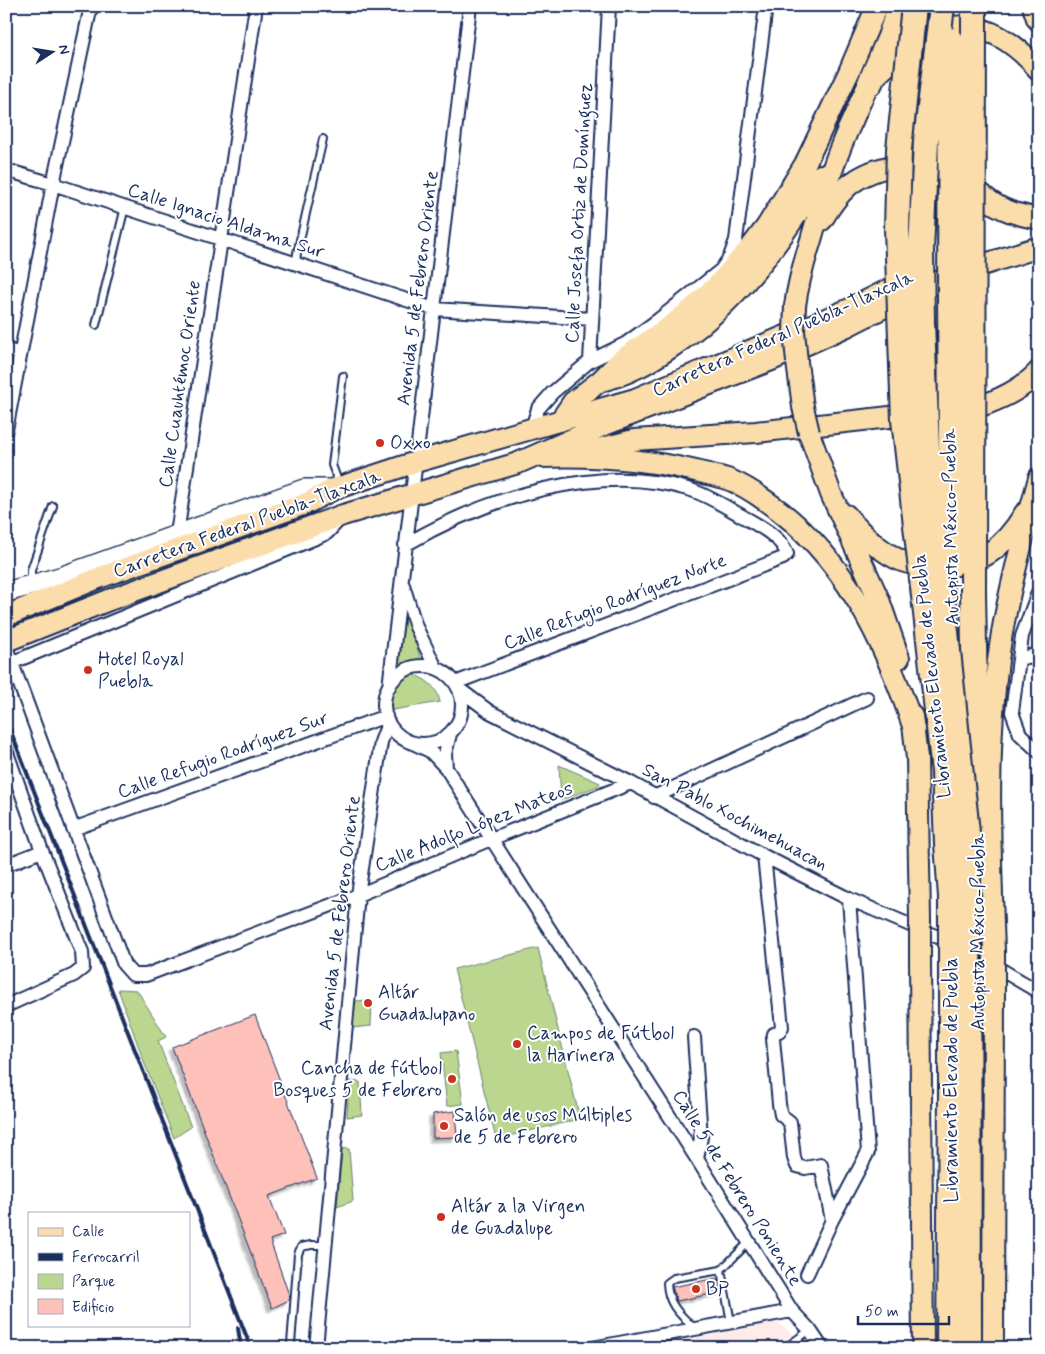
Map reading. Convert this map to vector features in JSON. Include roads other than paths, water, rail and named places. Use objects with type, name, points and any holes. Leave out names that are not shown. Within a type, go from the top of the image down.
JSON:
[{"type":"highway","points":[[870,83],[890,37],[900,6]]},
{"type":"highway","name":"Libramiento Elevado de Puebla","points":[[914,6],[900,149],[897,229],[904,420],[944,772],[951,897],[949,1348]]},
{"type":"highway","name":"Libramiento Elevado de Puebla","points":[[942,6],[925,169],[921,251],[922,322],[927,450],[968,842],[969,1348]]},
{"type":"highway","name":"Autopista México-Puebla","points":[[951,6],[950,295],[980,945],[977,1348]]},
{"type":"highway","name":"Autopista México-Puebla","points":[[942,1348],[946,932],[963,594],[974,6]]},
{"type":"highway","points":[[1035,6],[1039,18]]},
{"type":"main road","points":[[560,421],[573,402],[600,381],[621,360],[694,307],[751,247],[767,226],[805,164],[849,72],[877,6]]},
{"type":"main road","points":[[923,1348],[918,778],[914,729],[907,685],[887,621],[831,494],[809,433],[797,362],[794,331],[795,306],[801,273],[823,195],[845,136],[870,83],[923,37],[941,29],[961,26],[972,26],[994,32],[1016,48],[1039,70]]},
{"type":"main road","points":[[600,381],[626,374],[663,353],[686,337],[730,299],[776,245],[845,136]]},
{"type":"main road","points":[[810,241],[833,203],[849,185],[874,172],[907,164],[932,166],[957,174],[1001,208],[1039,219]]},
{"type":"main road","name":"Carretera Federal Puebla-Tlaxcala","points":[[6,616],[101,577],[305,504],[337,488],[416,462],[635,399],[852,308],[911,278],[966,255],[1039,233]]},
{"type":"main road","name":"Carretera Federal Puebla-Tlaxcala","points":[[6,640],[109,600],[344,515],[518,464],[602,426],[774,359],[846,327],[914,292],[963,271],[1039,247]]},
{"type":"main road","points":[[573,456],[634,440],[756,432],[978,407],[1009,394],[1039,371]]},
{"type":"main road","points":[[532,457],[573,456],[669,466],[729,480],[759,496],[789,518],[818,546],[857,600],[878,638],[894,674],[914,729]]},
{"type":"main road","points":[[993,1348],[994,994],[980,945],[998,669],[1012,634],[1033,500],[1039,478]]},
{"type":"main road","points":[[6,592],[60,577],[304,489],[337,488]]},
{"type":"main road","points":[[831,494],[852,523],[889,553],[902,561],[913,564],[946,567],[984,558],[1000,546],[1022,518],[1033,500]]},
{"type":"street","points":[[6,430],[54,184],[92,6]]},
{"type":"street","name":"Calle Cuauhtémoc Oriente","points":[[177,534],[256,6]]},
{"type":"street","name":"Avenida 5 de Febrero Oriente","points":[[389,687],[470,6]]},
{"type":"street","name":"Calle Josefa Ortiz de Domínguez","points":[[532,428],[538,409],[552,393],[590,361],[610,6]]},
{"type":"street","points":[[590,361],[625,344],[658,320],[721,270],[730,257],[736,240],[766,6]]},
{"type":"street","name":"Calle Ignacio Aldama Sur","points":[[6,170],[125,207],[220,240],[434,309],[592,319]]},
{"type":"street","points":[[6,350],[20,353]]},
{"type":"street","name":"Calle Refugio Rodríguez Norte","points":[[405,545],[446,523],[499,502],[575,483],[620,480],[665,484],[693,490],[732,510],[771,535],[784,547],[787,554],[774,562],[457,686]]},
{"type":"street","points":[[11,663],[318,537],[326,533],[344,515]]},
{"type":"street","name":"Avenida 5 de Febrero Oriente","points":[[401,575],[416,627],[436,668]]},
{"type":"street","points":[[1039,590],[1012,634],[1029,657],[1012,712],[1020,734],[1039,752]]},
{"type":"street","points":[[6,647],[73,829]]},
{"type":"street","points":[[446,768],[445,754],[450,734],[460,718],[462,701],[457,686],[446,674],[436,668],[420,666],[409,669],[396,677],[389,687],[384,701],[387,719],[397,734],[413,743],[425,744],[432,743],[450,734]]},
{"type":"street","name":"San Pablo Xochimehuacan","points":[[457,686],[490,712],[631,783],[764,856],[849,899],[980,945],[1039,992]]},
{"type":"street","points":[[654,797],[866,698]]},
{"type":"street","points":[[460,718],[471,712],[490,712]]},
{"type":"street","name":"Avenida 5 de Febrero Oriente","points":[[316,1348],[358,894],[381,742],[387,719]]},
{"type":"street","name":"Calle Refugio Rodríguez Sur","points":[[73,829],[387,719]]},
{"type":"street","name":"Calle 5 de Febrero Poniente","points":[[413,743],[430,751],[446,768],[697,1159],[792,1311],[810,1330],[822,1348]]},
{"type":"street","points":[[6,750],[42,851],[82,952],[83,968],[74,975],[6,1006]]},
{"type":"street","name":"Calle Adolfo López Mateos","points":[[73,829],[124,966],[134,975],[146,975],[358,894],[631,783]]},
{"type":"street","points":[[6,865],[42,851]]},
{"type":"street","points":[[764,856],[782,1027],[779,1032],[774,1034],[773,1039],[781,1115],[790,1122],[794,1158],[797,1166],[805,1168],[821,1165],[832,1220]]},
{"type":"street","points":[[807,1274],[832,1220],[868,1152],[849,899]]},
{"type":"street","points":[[694,1037],[701,1137],[697,1159]]},
{"type":"street","points":[[592,1348],[792,1311]]},
{"type":"lane","points":[[296,263],[323,139]]},
{"type":"lane","points":[[96,325],[125,207]]},
{"type":"lane","points":[[337,488],[332,465],[342,376]]},
{"type":"lane","points":[[31,585],[31,570],[53,506]]},
{"type":"lane","points":[[1029,657],[1039,668]]},
{"type":"lane","points":[[695,1328],[673,1308],[667,1293],[666,1284],[674,1278],[720,1270],[748,1243]]},
{"type":"lane","points":[[291,1344],[298,1254],[301,1247],[311,1244],[325,1245]]},
{"type":"lane","points":[[720,1270],[731,1322]]},
{"type":"lane","points":[[785,1348],[810,1330]]},
{"type":"railway","points":[[6,719],[251,1348]]},
{"type":"railway","points":[[238,1328],[241,1348]]},
{"type":"place","name":"Oxxo","points":[[380,443]]},
{"type":"place","name":"Hotel Royal Puebla","points":[[88,670]]},
{"type":"place","name":"Altár Guadalupano","points":[[368,1003]]},
{"type":"place","name":"Campos de Fútbol la Harinera","points":[[517,1044]]},
{"type":"place","name":"Cancha de fútbol Bosques 5 de Febrero","points":[[452,1079]]},
{"type":"place","name":"Salón de usos Múltiples de 5 de Febrero","points":[[444,1126]]},
{"type":"place","name":"Altár a la Virgen de Guadalupe","points":[[441,1217]]},
{"type":"place","name":"BP","points":[[696,1289]]}]
